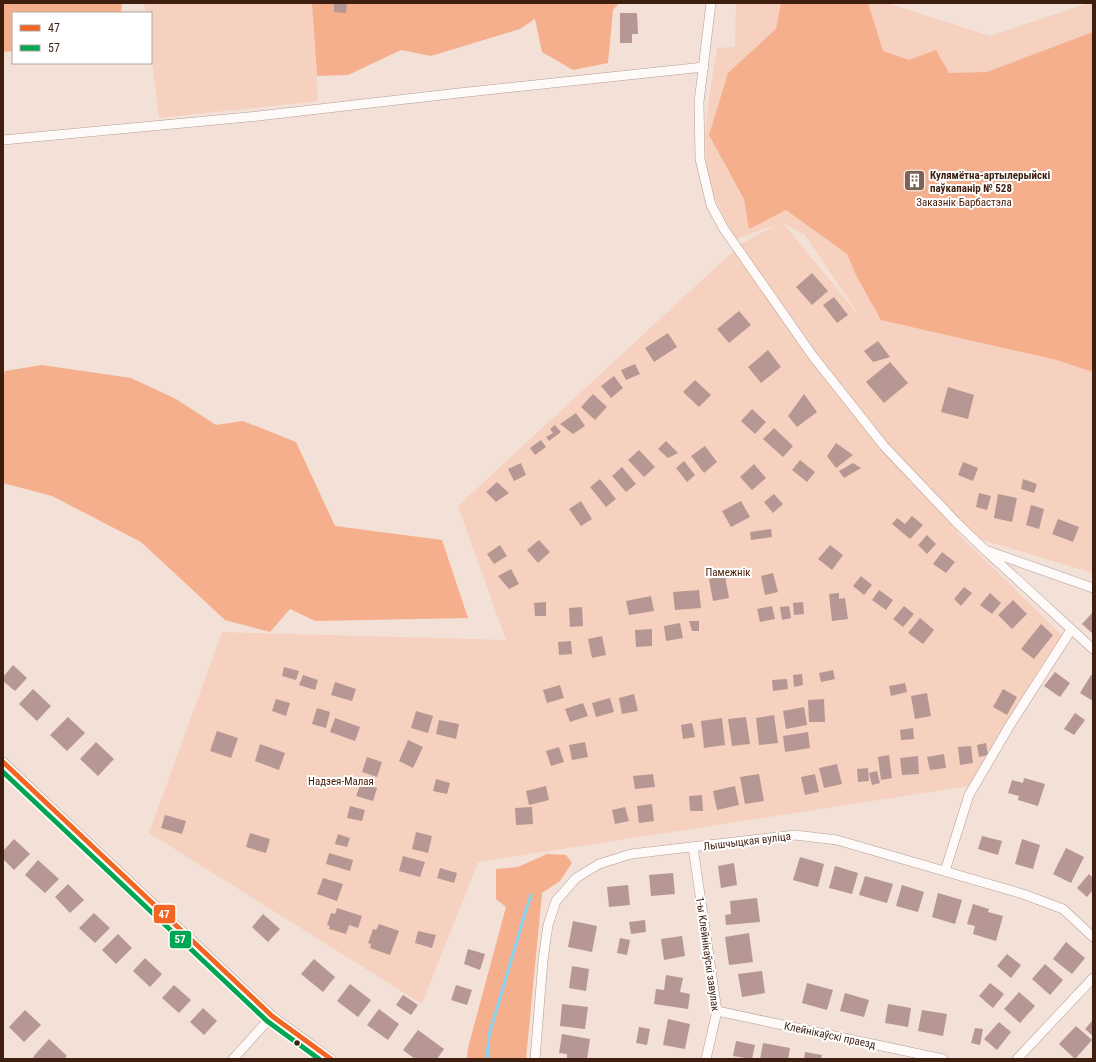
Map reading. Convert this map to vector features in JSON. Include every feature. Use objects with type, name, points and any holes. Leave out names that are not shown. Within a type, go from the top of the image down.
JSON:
[{"type":"street","points":[[711,3],[699,102],[700,159],[711,205],[724,229],[812,355],[884,446],[956,522],[1093,649]]},
{"type":"street","points":[[3,140],[258,116],[704,67]]},
{"type":"street","points":[[985,550],[1093,588]]},
{"type":"street","points":[[945,871],[969,795],[1010,725],[1071,630]]},
{"type":"street","points":[[3,762],[272,1016],[331,1059]]},
{"type":"street","name":"Лышчыцкая вуліца","points":[[534,1059],[543,960],[548,925],[556,901],[576,878],[599,864],[631,854],[693,848],[794,835],[837,840],[1023,894],[1063,909],[1093,937]]},
{"type":"street","name":"1-ы Клейнікаўскі завулак","points":[[693,848],[717,1011],[706,1059]]},
{"type":"street","points":[[1017,1059],[1093,978]]},
{"type":"street","name":"Клейнікаўскі праезд","points":[[717,1011],[943,1059]]},
{"type":"street","points":[[233,1059],[272,1016]]},
{"type":"green space","points":[[3,3],[122,3],[121,12],[12,12],[12,51],[3,52]]},
{"type":"green space","points":[[144,3],[312,3],[318,101],[159,118],[152,59],[152,12],[146,12]]},
{"type":"green space","points":[[312,3],[619,3],[613,10],[608,63],[573,70],[542,52],[535,19],[520,29],[431,56],[401,50],[348,75],[317,76]]},
{"type":"green space","points":[[736,3],[887,3],[990,36],[1089,3],[1093,3],[1093,573],[956,532],[1064,637],[969,786],[478,862],[422,1004],[149,833],[222,632],[506,640],[458,506],[741,244],[778,224],[736,239],[716,202],[709,178],[706,159],[706,122],[717,48],[735,47]],"holes":[[[783,223],[805,235],[857,312]]]},
{"type":"green space","name":"Заказнік Барбастэла","points":[[781,3],[868,3],[883,51],[909,60],[936,50],[949,73],[987,72],[1093,32],[1093,372],[1057,360],[881,320],[857,277],[847,254],[786,210],[749,229],[744,199],[709,135],[728,73],[776,29]]},
{"type":"green space","points":[[42,365],[131,378],[176,399],[216,425],[243,421],[296,442],[335,526],[442,540],[468,618],[315,621],[290,609],[270,632],[225,620],[141,542],[52,496],[3,483],[3,375],[5,371]]},
{"type":"green space","points":[[547,854],[566,855],[572,863],[560,881],[542,893],[526,1059],[467,1059],[468,1048],[506,907],[496,899],[496,869],[518,867]]},
{"type":"building","points":[[334,3],[347,3],[346,13],[334,12]]},
{"type":"building","points":[[620,13],[637,13],[638,34],[632,34],[632,43],[620,43]]},
{"type":"building","name":"Кулямётна-артылерыйскі паўкапанір № 528","points":[[918,171],[924,185],[909,191],[903,178]]},
{"type":"building","points":[[812,273],[828,291],[812,305],[796,287]]},
{"type":"building","points":[[834,297],[848,315],[837,323],[823,305]]},
{"type":"building","points":[[739,311],[751,325],[729,343],[717,329]]},
{"type":"building","points":[[668,333],[677,347],[654,362],[645,348]]},
{"type":"building","points":[[878,341],[890,357],[873,362],[864,351]]},
{"type":"building","points":[[768,350],[781,367],[761,383],[748,367]]},
{"type":"building","points":[[890,362],[908,383],[884,403],[866,382]]},
{"type":"building","points":[[635,364],[640,374],[626,380],[621,370]]},
{"type":"building","points":[[614,376],[623,388],[611,398],[601,386]]},
{"type":"building","points":[[695,380],[711,395],[699,407],[683,392]]},
{"type":"building","points":[[948,387],[974,395],[968,419],[941,412]]},
{"type":"building","points":[[593,394],[607,407],[595,420],[581,407]]},
{"type":"building","points":[[804,394],[817,412],[797,427],[788,416]]},
{"type":"building","points":[[752,409],[766,422],[755,434],[741,421]]},
{"type":"building","points":[[576,413],[585,426],[573,434],[560,424]]},
{"type":"building","points":[[555,425],[561,432],[549,441],[546,437],[553,433],[550,429]]},
{"type":"building","points":[[774,428],[793,446],[783,457],[763,439]]},
{"type":"building","points":[[541,440],[546,447],[535,455],[530,448]]},
{"type":"building","points":[[666,441],[678,453],[668,458],[658,449]]},
{"type":"building","points":[[836,443],[853,455],[836,468],[827,456]]},
{"type":"building","points":[[705,446],[717,462],[704,473],[691,456]]},
{"type":"building","points":[[639,450],[655,467],[644,477],[628,460]]},
{"type":"building","points":[[800,460],[815,472],[807,482],[792,470]]},
{"type":"building","points":[[684,461],[695,475],[687,482],[676,468]]},
{"type":"building","points":[[963,462],[978,468],[973,481],[958,475]]},
{"type":"building","points":[[521,463],[526,475],[514,481],[508,469]]},
{"type":"building","points":[[853,463],[861,468],[844,478],[839,471]]},
{"type":"building","points":[[754,464],[766,478],[752,490],[740,477]]},
{"type":"building","points":[[622,467],[636,484],[626,492],[612,476]]},
{"type":"building","points":[[600,479],[616,499],[606,507],[590,487]]},
{"type":"building","points":[[1023,479],[1037,484],[1034,493],[1021,489]]},
{"type":"building","points":[[497,482],[509,493],[496,502],[486,492]]},
{"type":"building","points":[[979,493],[991,496],[987,510],[976,507]]},
{"type":"building","points":[[774,494],[783,504],[773,513],[764,502]]},
{"type":"building","points":[[998,494],[1017,498],[1012,522],[994,518]]},
{"type":"building","points":[[581,501],[592,519],[581,526],[569,509]]},
{"type":"building","points":[[741,501],[750,517],[731,527],[722,511]]},
{"type":"building","points":[[1031,505],[1044,509],[1039,529],[1026,525]]},
{"type":"building","points":[[912,516],[923,525],[910,539],[892,524],[897,518],[905,524]]},
{"type":"building","points":[[1058,519],[1079,527],[1073,542],[1052,534]]},
{"type":"building","points":[[771,529],[772,537],[751,540],[750,532]]},
{"type":"building","points":[[927,535],[936,544],[927,554],[918,545]]},
{"type":"building","points":[[539,540],[550,552],[538,563],[527,550]]},
{"type":"building","points":[[500,545],[507,556],[494,564],[487,554]]},
{"type":"building","points":[[830,545],[843,555],[832,570],[818,559]]},
{"type":"building","points":[[942,552],[955,562],[946,573],[933,564]]},
{"type":"building","points":[[511,569],[519,584],[509,589],[498,576]]},
{"type":"building","points":[[773,573],[778,592],[765,595],[761,576]]},
{"type":"building","points":[[725,576],[729,598],[713,601],[709,579]]},
{"type":"building","points":[[861,576],[872,585],[864,595],[853,586]]},
{"type":"building","points":[[964,587],[972,593],[961,606],[954,599]]},
{"type":"building","points":[[699,590],[701,608],[675,610],[673,592]]},
{"type":"building","points":[[879,590],[893,600],[886,610],[872,600]]},
{"type":"building","points":[[839,593],[839,599],[845,598],[848,619],[832,621],[829,594]]},
{"type":"building","points":[[990,593],[1001,603],[992,614],[980,605]]},
{"type":"building","points":[[651,596],[654,611],[629,615],[626,601]]},
{"type":"building","points":[[1013,600],[1027,614],[1012,629],[998,615]]},
{"type":"building","points":[[546,602],[546,616],[535,616],[534,603]]},
{"type":"building","points":[[803,602],[804,614],[794,615],[793,603]]},
{"type":"building","points":[[772,606],[775,619],[760,622],[757,609]]},
{"type":"building","points":[[789,606],[791,618],[782,620],[780,607]]},
{"type":"building","points":[[904,606],[914,614],[903,627],[893,619]]},
{"type":"building","points":[[582,607],[583,626],[570,627],[569,608]]},
{"type":"building","points":[[1092,613],[1093,614],[1093,634],[1082,624]]},
{"type":"building","points":[[920,618],[934,630],[923,644],[908,633]]},
{"type":"building","points":[[689,621],[699,621],[699,631],[692,631]]},
{"type":"building","points":[[680,623],[683,638],[666,641],[664,626]]},
{"type":"building","points":[[1041,624],[1053,635],[1034,659],[1021,649]]},
{"type":"building","points":[[652,629],[652,646],[636,647],[635,630]]},
{"type":"building","points":[[602,636],[606,655],[592,658],[588,639]]},
{"type":"building","points":[[571,641],[572,654],[559,655],[558,642]]},
{"type":"building","points":[[13,665],[27,678],[15,691],[3,681],[3,677]]},
{"type":"building","points":[[284,667],[299,671],[296,680],[282,676]]},
{"type":"building","points":[[833,670],[835,679],[821,682],[819,673]]},
{"type":"building","points":[[1055,672],[1070,683],[1060,697],[1044,686]]},
{"type":"building","points":[[802,674],[803,685],[794,687],[793,675]]},
{"type":"building","points":[[303,675],[318,680],[315,690],[299,685]]},
{"type":"building","points":[[1091,675],[1093,676],[1093,701],[1080,693]]},
{"type":"building","points":[[787,679],[788,689],[773,691],[772,680]]},
{"type":"building","points":[[335,682],[356,689],[352,701],[331,695]]},
{"type":"building","points":[[905,683],[907,692],[891,696],[889,686]]},
{"type":"building","points":[[560,685],[564,698],[547,703],[543,690]]},
{"type":"building","points":[[33,689],[51,706],[37,721],[19,704]]},
{"type":"building","points":[[1003,689],[1017,697],[1007,715],[993,707]]},
{"type":"building","points":[[927,693],[931,716],[915,719],[911,696]]},
{"type":"building","points":[[634,694],[638,711],[622,714],[619,698]]},
{"type":"building","points":[[610,698],[614,712],[596,717],[592,703]]},
{"type":"building","points":[[276,699],[290,703],[286,716],[272,711]]},
{"type":"building","points":[[824,699],[825,722],[809,722],[808,700]]},
{"type":"building","points":[[583,703],[588,716],[570,722],[565,709]]},
{"type":"building","points":[[804,707],[807,725],[786,729],[783,711]]},
{"type":"building","points":[[317,708],[330,712],[326,728],[312,724]]},
{"type":"building","points":[[416,711],[433,716],[428,733],[411,728]]},
{"type":"building","points":[[1075,713],[1085,720],[1074,735],[1064,729]]},
{"type":"building","points":[[774,715],[778,743],[759,745],[756,718]]},
{"type":"building","points":[[68,717],[85,733],[67,751],[50,735]]},
{"type":"building","points":[[746,717],[750,744],[732,746],[728,719]]},
{"type":"building","points":[[335,718],[360,727],[355,741],[330,732]]},
{"type":"building","points":[[722,718],[725,745],[704,748],[701,721]]},
{"type":"building","points":[[439,720],[459,724],[456,739],[436,734]]},
{"type":"building","points":[[692,723],[695,737],[683,739],[681,725]]},
{"type":"building","points":[[913,728],[914,739],[901,740],[900,730]]},
{"type":"building","points":[[217,731],[238,738],[231,758],[210,751]]},
{"type":"building","points":[[808,732],[810,748],[785,752],[783,736]]},
{"type":"building","points":[[408,740],[423,747],[413,768],[399,761]]},
{"type":"building","points":[[96,742],[114,759],[98,776],[80,759]]},
{"type":"building","points":[[585,742],[588,757],[572,760],[569,745]]},
{"type":"building","points":[[986,743],[988,755],[979,757],[977,745]]},
{"type":"building","points":[[260,744],[285,753],[279,770],[255,761]]},
{"type":"building","points":[[971,746],[973,763],[960,765],[958,747]]},
{"type":"building","points":[[559,747],[564,762],[551,766],[546,751]]},
{"type":"building","points":[[944,754],[946,768],[930,770],[927,757]]},
{"type":"building","points":[[889,755],[892,778],[881,780],[878,757]]},
{"type":"building","points":[[918,756],[919,774],[902,775],[900,758]]},
{"type":"building","points":[[367,757],[382,762],[377,777],[362,772]]},
{"type":"building","points":[[837,764],[842,784],[824,788],[819,768]]},
{"type":"building","points":[[868,768],[869,781],[858,782],[857,769]]},
{"type":"building","points":[[877,771],[880,783],[872,785],[869,773]]},
{"type":"building","points":[[653,774],[655,787],[635,789],[633,776]]},
{"type":"building","points":[[759,774],[764,801],[745,804],[740,777]]},
{"type":"building","points":[[815,774],[819,792],[805,795],[801,777]]},
{"type":"building","points":[[1024,778],[1045,784],[1038,806],[1018,800],[1019,796],[1008,793],[1012,780],[1023,783]]},
{"type":"building","points":[[436,779],[450,783],[447,794],[433,791]]},
{"type":"building","points":[[361,783],[377,788],[373,801],[356,796]]},
{"type":"building","points":[[546,786],[549,800],[529,805],[526,791]]},
{"type":"building","points":[[735,786],[739,805],[717,810],[713,791]]},
{"type":"building","points":[[702,795],[703,811],[690,811],[689,796]]},
{"type":"building","points":[[652,804],[654,821],[639,823],[637,806]]},
{"type":"building","points":[[350,806],[365,810],[362,821],[347,818]]},
{"type":"building","points":[[532,807],[533,824],[516,825],[515,808]]},
{"type":"building","points":[[625,807],[629,821],[615,824],[612,810]]},
{"type":"building","points":[[165,815],[186,821],[182,834],[161,828]]},
{"type":"building","points":[[416,832],[432,836],[428,853],[412,849]]},
{"type":"building","points":[[250,833],[270,839],[266,853],[246,847]]},
{"type":"building","points":[[338,834],[350,838],[347,847],[335,844]]},
{"type":"building","points":[[982,836],[1002,841],[998,855],[978,849]]},
{"type":"building","points":[[14,839],[30,854],[14,870],[3,859],[3,851]]},
{"type":"building","points":[[1022,839],[1040,845],[1033,869],[1015,864]]},
{"type":"building","points":[[1066,848],[1084,857],[1071,883],[1053,874]]},
{"type":"building","points":[[329,853],[353,860],[350,871],[326,864]]},
{"type":"building","points":[[403,856],[425,862],[420,877],[399,871]]},
{"type":"building","points":[[800,857],[824,864],[818,887],[793,880]]},
{"type":"building","points":[[38,860],[59,879],[45,893],[25,875]]},
{"type":"building","points":[[734,863],[737,885],[721,888],[718,866]]},
{"type":"building","points":[[835,866],[858,873],[852,894],[829,888]]},
{"type":"building","points":[[440,868],[457,873],[454,883],[437,878]]},
{"type":"building","points":[[673,873],[675,894],[651,896],[649,875]]},
{"type":"building","points":[[1089,874],[1093,878],[1093,890],[1087,897],[1077,888]]},
{"type":"building","points":[[865,876],[893,884],[887,903],[859,895]]},
{"type":"building","points":[[323,878],[343,884],[337,901],[317,894]]},
{"type":"building","points":[[68,884],[84,900],[70,913],[55,897]]},
{"type":"building","points":[[628,885],[630,905],[609,907],[607,887]]},
{"type":"building","points":[[902,885],[924,892],[918,912],[896,906]]},
{"type":"building","points":[[938,893],[962,900],[955,924],[932,917]]},
{"type":"building","points":[[757,898],[760,922],[726,925],[725,915],[731,914],[730,901]]},
{"type":"building","points":[[973,904],[989,909],[988,912],[1003,916],[996,941],[973,934],[975,926],[967,924]]},
{"type":"building","points":[[337,908],[362,916],[358,928],[349,925],[346,934],[329,929],[330,926],[327,925],[331,913],[335,914]]},
{"type":"building","points":[[94,913],[110,928],[95,943],[79,928]]},
{"type":"building","points":[[263,914],[280,929],[268,942],[252,927]]},
{"type":"building","points":[[645,920],[646,932],[631,934],[629,922]]},
{"type":"building","points":[[573,921],[597,926],[592,952],[568,947]]},
{"type":"building","points":[[379,924],[399,931],[390,955],[370,948],[371,944],[368,943],[373,929],[376,930]]},
{"type":"building","points":[[418,931],[436,935],[432,948],[415,943]]},
{"type":"building","points":[[749,933],[753,962],[729,965],[725,937]]},
{"type":"building","points":[[118,934],[132,948],[116,964],[102,950]]},
{"type":"building","points":[[682,936],[685,956],[664,960],[661,939]]},
{"type":"building","points":[[620,938],[630,940],[627,955],[617,953]]},
{"type":"building","points":[[1066,942],[1085,958],[1072,974],[1053,959]]},
{"type":"building","points":[[468,949],[485,954],[480,970],[464,964]]},
{"type":"building","points":[[1007,954],[1021,965],[1011,978],[997,966]]},
{"type":"building","points":[[145,958],[162,974],[150,987],[133,971]]},
{"type":"building","points":[[314,959],[335,977],[323,992],[301,974]]},
{"type":"building","points":[[1045,964],[1063,980],[1050,995],[1032,979]]},
{"type":"building","points":[[572,966],[589,969],[586,991],[569,988]]},
{"type":"building","points":[[762,971],[765,993],[742,997],[738,974]]},
{"type":"building","points":[[666,975],[683,978],[680,992],[690,994],[688,1009],[654,1004],[656,989],[664,990]]},
{"type":"building","points":[[807,983],[833,990],[827,1010],[802,1003]]},
{"type":"building","points":[[990,983],[1004,994],[993,1008],[979,996]]},
{"type":"building","points":[[350,984],[371,1000],[358,1017],[337,1001]]},
{"type":"building","points":[[174,985],[191,1000],[179,1013],[162,998]]},
{"type":"building","points":[[456,985],[472,990],[467,1005],[451,1000]]},
{"type":"building","points":[[1019,992],[1035,1006],[1020,1023],[1004,1009]]},
{"type":"building","points":[[845,993],[869,1000],[864,1017],[840,1011]]},
{"type":"building","points":[[403,995],[418,1005],[411,1015],[396,1005]]},
{"type":"building","points":[[562,1004],[588,1007],[585,1029],[560,1026]]},
{"type":"building","points":[[888,1004],[911,1008],[908,1027],[885,1023]]},
{"type":"building","points":[[203,1008],[217,1021],[204,1035],[190,1022]]},
{"type":"building","points":[[379,1009],[399,1024],[388,1040],[367,1025]]},
{"type":"building","points":[[25,1010],[41,1025],[24,1042],[9,1027]]},
{"type":"building","points":[[922,1010],[947,1014],[943,1036],[918,1031]]},
{"type":"building","points":[[668,1019],[690,1024],[685,1049],[663,1045]]},
{"type":"building","points":[[1093,1021],[1093,1036],[1085,1029]]},
{"type":"building","points":[[999,1022],[1011,1032],[997,1050],[984,1039]]},
{"type":"building","points":[[1076,1026],[1092,1040],[1075,1059],[1059,1044]]},
{"type":"building","points":[[639,1027],[650,1029],[647,1045],[636,1043]]},
{"type":"building","points":[[975,1028],[983,1029],[980,1045],[971,1043]]},
{"type":"building","points":[[418,1030],[444,1049],[437,1059],[415,1059],[403,1050]]},
{"type":"building","points":[[562,1034],[590,1039],[587,1059],[567,1059],[567,1054],[559,1053]]},
{"type":"building","points":[[49,1039],[67,1056],[64,1059],[35,1059],[33,1057]]},
{"type":"building","points":[[736,1041],[755,1045],[752,1059],[733,1056]]},
{"type":"building","points":[[763,1043],[790,1048],[788,1059],[760,1059]]},
{"type":"building","points":[[805,1052],[822,1055],[821,1059],[804,1059]]},
{"type":"waterway","points":[[487,1059],[489,1035],[531,895]]},
{"type":"transit line","name":"47","points":[[3,762],[272,1016],[331,1059]]},
{"type":"transit line","name":"57","points":[[3,772],[267,1021],[319,1059]]},
{"type":"place","name":"Кулямётна-артылерыйскі паўкапанір № 528","points":[[914,181]]},
{"type":"park label","name":"Памежнік","points":[[728,572]]},
{"type":"park label","name":"Надзея-Малая","points":[[341,781]]}]
